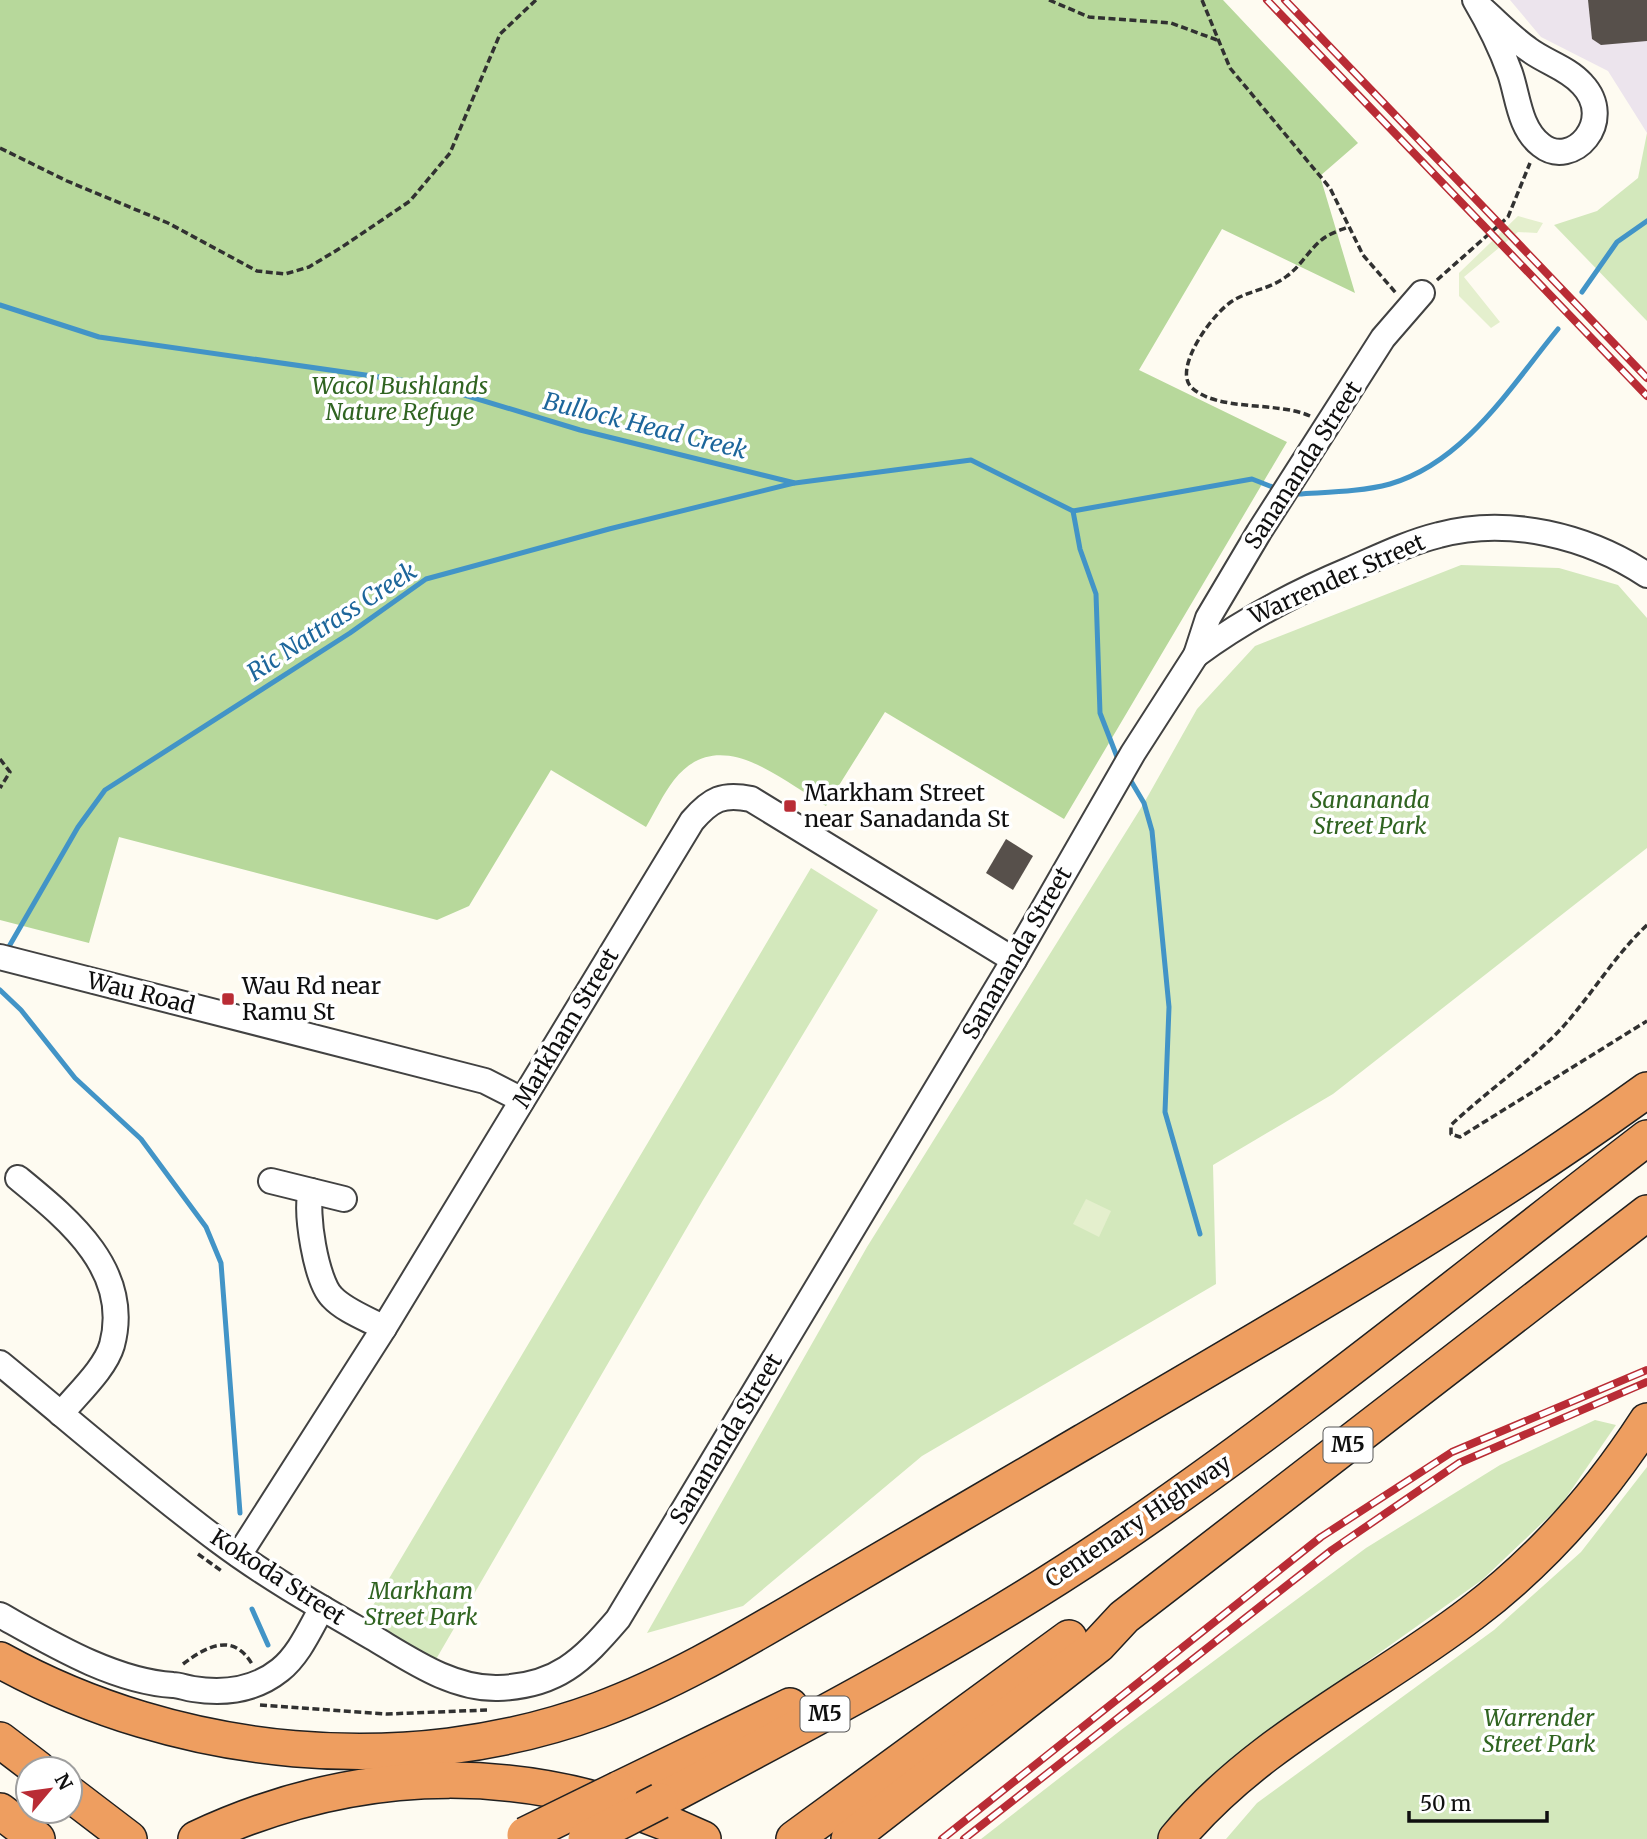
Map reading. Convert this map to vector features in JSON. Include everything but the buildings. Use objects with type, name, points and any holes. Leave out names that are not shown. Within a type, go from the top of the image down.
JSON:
[{"type":"highway","points":[[0,1660],[50,1686],[118,1712],[224,1740],[308,1750],[410,1749],[462,1744],[555,1724],[599,1710],[718,1655],[1298,1316],[1401,1255],[1647,1090]]},
{"type":"highway","name":"Centenary Highway","points":[[586,1839],[853,1699],[1106,1546],[1250,1445],[1647,1138]]},
{"type":"highway","name":"M5","points":[[849,1839],[1098,1646],[1124,1617],[1647,1213]]},
{"type":"highway","points":[[1176,1839],[1214,1797],[1248,1767],[1469,1615],[1514,1580],[1556,1539],[1598,1491],[1647,1422]]},
{"type":"highway","points":[[794,1839],[1086,1626],[1124,1617]]},
{"type":"highway","points":[[521,1837],[767,1718],[948,1624],[987,1620]]},
{"type":"highway","points":[[0,1740],[20,1755]]},
{"type":"highway","points":[[197,1839],[237,1820],[317,1795],[359,1786],[443,1778],[518,1783],[556,1790],[617,1805],[703,1839]]},
{"type":"highway","points":[[84,1805],[129,1839]]},
{"type":"highway","points":[[0,1811],[37,1839]]},
{"type":"street","points":[[1477,4],[1529,50],[1581,83],[1595,101],[1596,124],[1588,138],[1569,150],[1554,150],[1541,146],[1527,129],[1510,72],[1477,4]]},
{"type":"street","name":"Sanananda Street","points":[[618,1619],[1014,960],[1133,753],[1196,655],[1208,618],[1259,531],[1383,338],[1416,300]]},
{"type":"street","name":"Warrender Street","points":[[1196,655],[1240,623],[1285,597],[1406,545],[1441,534],[1486,528],[1528,530],[1597,549],[1647,575]]},
{"type":"street","name":"Markham Street","points":[[239,1555],[384,1328],[692,821],[710,801],[730,794],[751,799],[1014,960]]},
{"type":"street","name":"Wau Road","points":[[0,957],[485,1080],[522,1100]]},
{"type":"street","points":[[18,1178],[73,1224],[95,1251],[110,1288],[114,1316],[111,1346],[61,1413]]},
{"type":"street","points":[[271,1181],[344,1199]]},
{"type":"street","points":[[311,1191],[308,1209],[327,1289],[335,1300],[384,1328]]},
{"type":"street","name":"Kokoda Street","points":[[0,1363],[239,1555],[328,1612],[424,1667],[460,1684],[497,1688],[550,1678],[587,1656],[618,1619]]},
{"type":"street","points":[[0,1615],[51,1643],[113,1671],[159,1686],[174,1684],[211,1692],[243,1688],[261,1682],[282,1669],[328,1612]]},
{"type":"path","points":[[0,148],[67,181],[168,223],[257,271],[285,274],[309,267],[410,201],[450,153],[500,34],[536,0]]},
{"type":"path","points":[[1049,0],[1089,17],[1171,23],[1217,40]]},
{"type":"path","points":[[1202,0],[1230,68],[1330,188],[1363,255],[1416,300],[1508,217],[1530,164],[1541,146]]},
{"type":"path","points":[[1329,425],[1302,412],[1212,398],[1191,387],[1185,376],[1185,364],[1210,325],[1232,300],[1273,286],[1289,275],[1323,238],[1348,227]]},
{"type":"path","points":[[0,759],[10,772],[0,788]]},
{"type":"path","points":[[1647,925],[1630,940],[1562,1027],[1535,1055],[1451,1125],[1451,1134],[1461,1137],[1647,1021]]},
{"type":"path","points":[[159,1686],[204,1649],[216,1644],[239,1649],[256,1671]]},
{"type":"path","points":[[274,1706],[387,1714],[488,1710]]},
{"type":"shaded area","points":[[1510,0],[1647,0],[1647,133],[1608,71],[1541,37]]},
{"type":"green space","name":"Wacol Bushlands Nature Refuge","points":[[0,0],[1223,0],[1358,143],[1320,176],[1355,293],[1222,229],[1139,370],[1287,442],[1064,819],[885,712],[826,806],[770,771],[750,762],[730,756],[710,756],[692,764],[674,780],[646,827],[551,770],[469,906],[437,920],[119,837],[89,943],[0,920]]},
{"type":"green space","points":[[1647,133],[1647,321],[1554,225],[1597,211],[1638,178]]},
{"type":"green space","points":[[1518,216],[1543,223],[1537,233],[1518,232],[1464,277],[1500,322],[1491,328],[1459,296],[1459,273]]},
{"type":"green space","name":"Sanananda Street Park","points":[[1461,565],[1559,568],[1618,585],[1647,618],[1647,848],[1333,1094],[1213,1165],[1216,1284],[922,1456],[743,1606],[647,1633],[867,1247],[1144,803],[1197,709],[1255,646]]},
{"type":"green space","name":"Markham Street Park","points":[[811,868],[878,910],[703,1200],[435,1661],[365,1619]]},
{"type":"green space","points":[[1086,1199],[1111,1211],[1099,1237],[1073,1224]]},
{"type":"green space","points":[[1595,1420],[1616,1425],[1561,1505],[1482,1580],[1289,1717],[1181,1813],[1158,1839],[981,1839],[1121,1730],[1366,1548],[1500,1465]]},
{"type":"green space","name":"Warrender Street Park","points":[[1647,1467],[1647,1839],[1226,1839],[1257,1803],[1494,1630],[1581,1552]]},
{"type":"waterway","name":"Bullock Head Creek","points":[[1582,292],[1617,242],[1647,221]]},
{"type":"waterway","name":"Bullock Head Creek","points":[[0,305],[99,337],[428,384],[580,430],[795,483],[971,460],[1073,511],[1252,479],[1275,488]]},
{"type":"waterway","name":"Bullock Head Creek","points":[[1298,494],[1379,487],[1417,473],[1441,459],[1484,420],[1558,329]]},
{"type":"waterway","name":"Ric Nattrass Creek","points":[[7,950],[78,827],[105,790],[350,633],[426,579],[609,529],[794,483]]},
{"type":"waterway","points":[[1073,511],[1080,549],[1096,594],[1100,713],[1119,762]]},
{"type":"waterway","points":[[1128,776],[1144,803],[1152,831],[1169,1007],[1165,1112],[1200,1234]]},
{"type":"waterway","points":[[0,990],[21,1010],[75,1078],[141,1139],[206,1227],[221,1263],[240,1513]]},
{"type":"waterway","points":[[252,1609],[268,1645]]},
{"type":"railway","points":[[1267,0],[1647,396]]},
{"type":"railway","points":[[1285,0],[1647,378]]},
{"type":"railway","points":[[942,1839],[1321,1537],[1452,1452],[1647,1370]]},
{"type":"railway","points":[[964,1839],[1332,1550],[1459,1463],[1647,1382]]},
{"type":"place","name":"Markham Street near Sanadanda St","points":[[790,806]]},
{"type":"place","name":"Wau Rd near Ramu St","points":[[228,999]]}]
